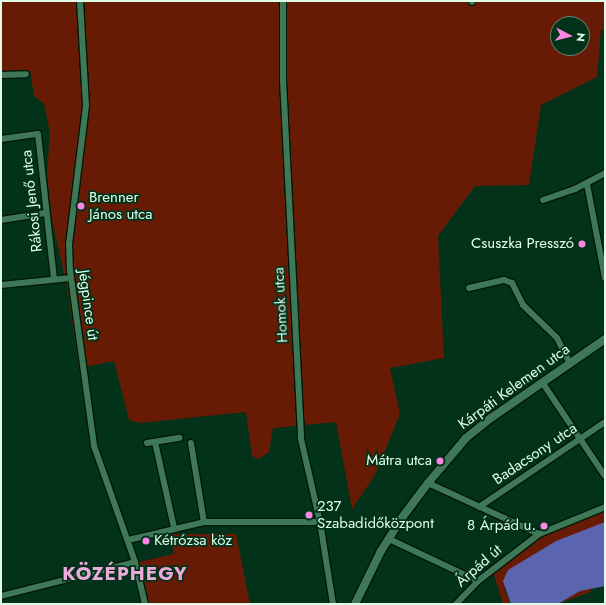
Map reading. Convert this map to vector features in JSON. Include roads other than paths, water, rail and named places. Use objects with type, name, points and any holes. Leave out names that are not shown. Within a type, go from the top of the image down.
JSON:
[{"type":"street","name":"Jégpince út","points":[[80,1],[86,106],[69,244],[71,278],[94,446],[130,539],[146,604]]},
{"type":"street","name":"Homok utca","points":[[283,1],[283,80],[300,439],[320,522],[333,604]]},
{"type":"street","points":[[1,76],[26,74]]},
{"type":"street","name":"Rákosi Jenő utca","points":[[1,139],[38,134],[45,213],[54,279]]},
{"type":"street","points":[[543,200],[586,184],[605,173]]},
{"type":"street","points":[[586,184],[605,278]]},
{"type":"street","points":[[1,220],[45,213]]},
{"type":"street","points":[[1,285],[71,278]]},
{"type":"street","points":[[469,288],[504,280],[512,283],[523,305],[557,338],[570,364]]},
{"type":"street","name":"Kárpáti Kelemen utca","points":[[355,604],[389,539],[428,483],[475,430],[605,339]]},
{"type":"street","points":[[542,382],[605,476]]},
{"type":"street","name":"Badacsony utca","points":[[479,507],[605,422]]},
{"type":"street","points":[[146,443],[180,438]]},
{"type":"street","points":[[155,442],[174,528]]},
{"type":"street","points":[[191,443],[204,522]]},
{"type":"street","points":[[428,483],[539,534]]},
{"type":"street","name":"Árpád út","points":[[456,604],[478,581],[539,534],[605,507]]},
{"type":"street","points":[[130,539],[204,522],[320,522]]},
{"type":"street","points":[[389,539],[478,581]]},
{"type":"street","points":[[1,596],[135,562]]},
{"type":"water","points":[[605,522],[605,586],[580,591],[558,604],[511,604],[503,581],[508,570],[556,541]]},
{"type":"place","name":"Brenner János utca","points":[[81,206]]},
{"type":"place","name":"Csuszka Presszó","points":[[582,244]]},
{"type":"place","name":"Mátra utca","points":[[440,461]]},
{"type":"place","name":"237 Szabadidőközpont","points":[[309,515]]},
{"type":"place","name":"8 Árpád u.","points":[[544,526]]},
{"type":"place","name":"Kétrózsa köz","points":[[146,541]]},
{"type":"district","name":"KÖZÉPHEGY","points":[[125,574]]}]
